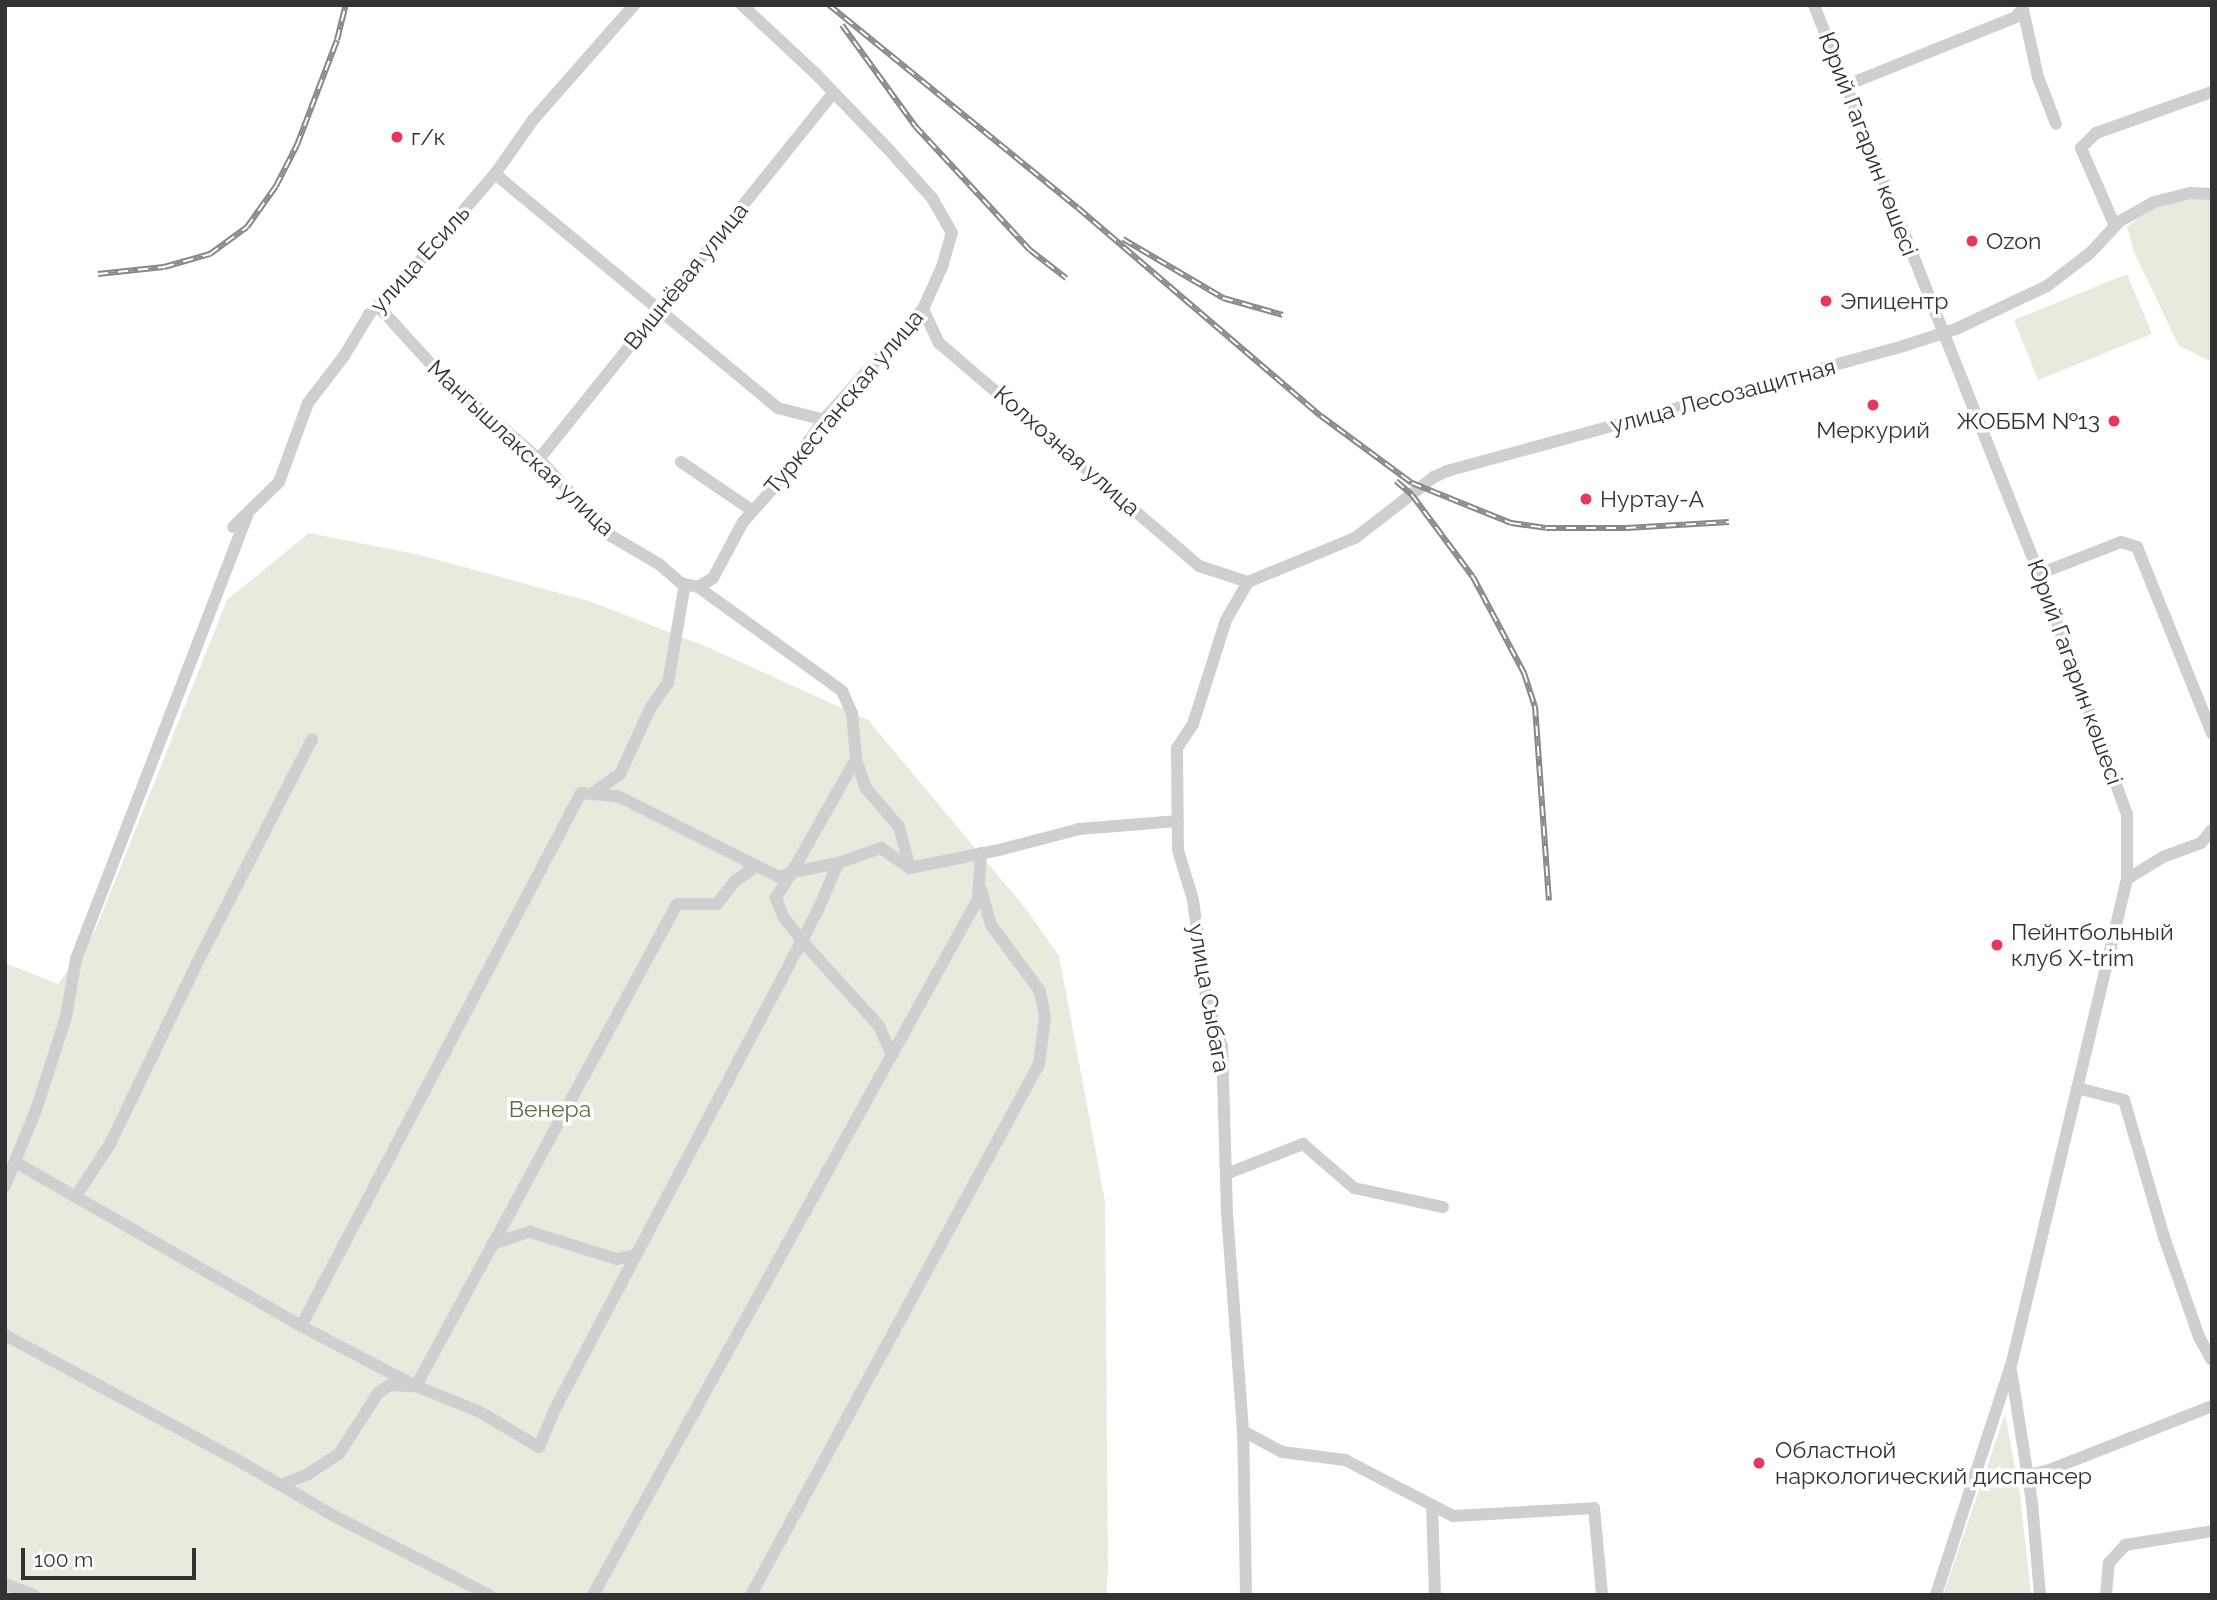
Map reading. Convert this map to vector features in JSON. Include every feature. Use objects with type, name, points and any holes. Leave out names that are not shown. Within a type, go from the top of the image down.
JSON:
[{"type":"street","name":"улица Есиль","points":[[233,527],[279,482],[308,403],[377,306],[495,174],[533,120],[634,5]]},
{"type":"street","points":[[742,5],[833,93]]},
{"type":"street","name":"Юрий Гагарин көшесі","points":[[1814,5],[1941,333],[2039,574],[2127,814],[2127,879],[2011,1366],[1936,1595]]},
{"type":"street","points":[[1847,85],[2016,17],[2023,7]]},
{"type":"street","points":[[2023,7],[2038,77],[2056,124]]},
{"type":"street","points":[[2115,226],[2081,148],[2095,133],[2212,92]]},
{"type":"street","name":"Туркестанская улица","points":[[698,587],[713,578],[743,522],[825,420],[923,309],[942,267],[952,233],[932,198],[833,93]]},
{"type":"street","name":"Вишнёвая улица","points":[[539,459],[833,93]]},
{"type":"street","points":[[495,174],[778,408],[825,420]]},
{"type":"street","name":"улица Лесозащитная","points":[[1248,582],[1355,538],[1434,477],[1447,471],[1894,349],[1941,333],[2047,285],[2090,253],[2115,226],[2154,201],[2191,193],[2212,194]]},
{"type":"street","name":"Мангышлакская улица","points":[[377,306],[440,375],[539,459],[611,536],[659,564],[685,584],[698,587]]},
{"type":"street","name":"Колхозная улица","points":[[923,309],[939,343],[1199,566],[1248,582]]},
{"type":"street","points":[[681,461],[753,511]]},
{"type":"street","points":[[5,1186],[36,1111],[66,1017],[76,959],[248,513]]},
{"type":"street","points":[[2039,574],[2121,542],[2137,547],[2212,734]]},
{"type":"street","name":"улица Сыбага","points":[[1246,1595],[1243,1431],[1226,1174],[1222,1046],[1206,996],[1193,900],[1178,850],[1177,748],[1193,724],[1226,620],[1248,582]]},
{"type":"street","points":[[594,792],[620,774],[646,716],[668,683],[685,584]]},
{"type":"street","points":[[698,587],[842,691],[852,713],[856,759],[865,787],[899,827],[910,868]]},
{"type":"street","points":[[76,1196],[110,1144],[194,967],[312,739]]},
{"type":"street","points":[[856,759],[776,898],[783,916],[802,941],[879,1027],[892,1055]]},
{"type":"street","points":[[301,1326],[581,793],[618,796],[779,877],[838,863],[881,848],[910,868],[1079,829],[1178,821]]},
{"type":"street","points":[[2127,879],[2163,857],[2201,843],[2212,830]]},
{"type":"street","points":[[593,1595],[978,900],[981,853]]},
{"type":"street","points":[[15,1162],[301,1326],[416,1386],[480,1412],[539,1447],[555,1409],[802,941],[838,863]]},
{"type":"street","points":[[416,1386],[677,904],[717,904],[735,881],[755,867]]},
{"type":"street","points":[[751,1595],[1039,1064],[1045,1017],[1040,991],[991,925],[979,882]]},
{"type":"street","points":[[2077,1088],[2124,1100],[2164,1237],[2199,1337],[2212,1360]]},
{"type":"street","points":[[1226,1174],[1303,1144],[1354,1188],[1443,1207]]},
{"type":"street","points":[[492,1244],[530,1232],[617,1259],[636,1255]]},
{"type":"street","points":[[5,1335],[336,1517],[489,1595]]},
{"type":"street","name":"Юрий Гагарин көшесі","points":[[2011,1366],[2028,1475],[2040,1595]]},
{"type":"street","points":[[279,1485],[309,1474],[339,1454],[378,1393],[390,1385],[416,1386]]},
{"type":"street","points":[[2028,1475],[2049,1471],[2212,1406]]},
{"type":"street","points":[[1243,1431],[1282,1452],[1345,1460],[1454,1516],[1594,1507],[1602,1595]]},
{"type":"street","points":[[1432,1505],[1435,1595]]},
{"type":"street","points":[[2106,1595],[2109,1563],[2125,1545],[2212,1531]]},
{"type":"street","points":[[5,1584],[34,1595]]},
{"type":"green space","points":[[2187,199],[2212,199],[2212,362],[2179,346],[2134,252],[2127,227],[2148,210]]},
{"type":"green space","points":[[2127,274],[2152,334],[2038,380],[2014,320]]},
{"type":"green space","name":"Венера","points":[[309,533],[420,555],[592,602],[712,649],[868,720],[1026,909],[1059,956],[1105,1201],[1106,1595],[5,1595],[5,963],[58,984],[95,931],[227,600]]},
{"type":"green space","points":[[2005,1414],[2020,1494],[2031,1595],[1943,1595]]},
{"type":"railway","points":[[98,274],[164,267],[210,254],[247,227],[276,186],[297,145],[337,40],[346,5]]},
{"type":"railway","points":[[829,5],[1078,208],[1321,416],[1412,483],[1511,523],[1546,528],[1626,528],[1729,522]]},
{"type":"railway","points":[[842,25],[915,126],[1030,250],[1066,278]]},
{"type":"railway","points":[[1123,239],[1223,298],[1283,315]]},
{"type":"railway","points":[[1396,481],[1412,495],[1473,577],[1524,673],[1535,706],[1549,900]]},
{"type":"place","name":"г/к","points":[[397,137]]},
{"type":"place","name":"Ozon","points":[[1972,241]]},
{"type":"place","name":"Эпицентр","points":[[1826,301]]},
{"type":"place","name":"Меркурий","points":[[1873,405]]},
{"type":"place","name":"ЖОББМ №13","points":[[2114,421]]},
{"type":"place","name":"Нуртау-А","points":[[1586,499]]},
{"type":"place","name":"Пейнтбольный клуб X-trim","points":[[1997,945]]},
{"type":"place","name":"Областной наркологический диспансер","points":[[1759,1463]]}]
